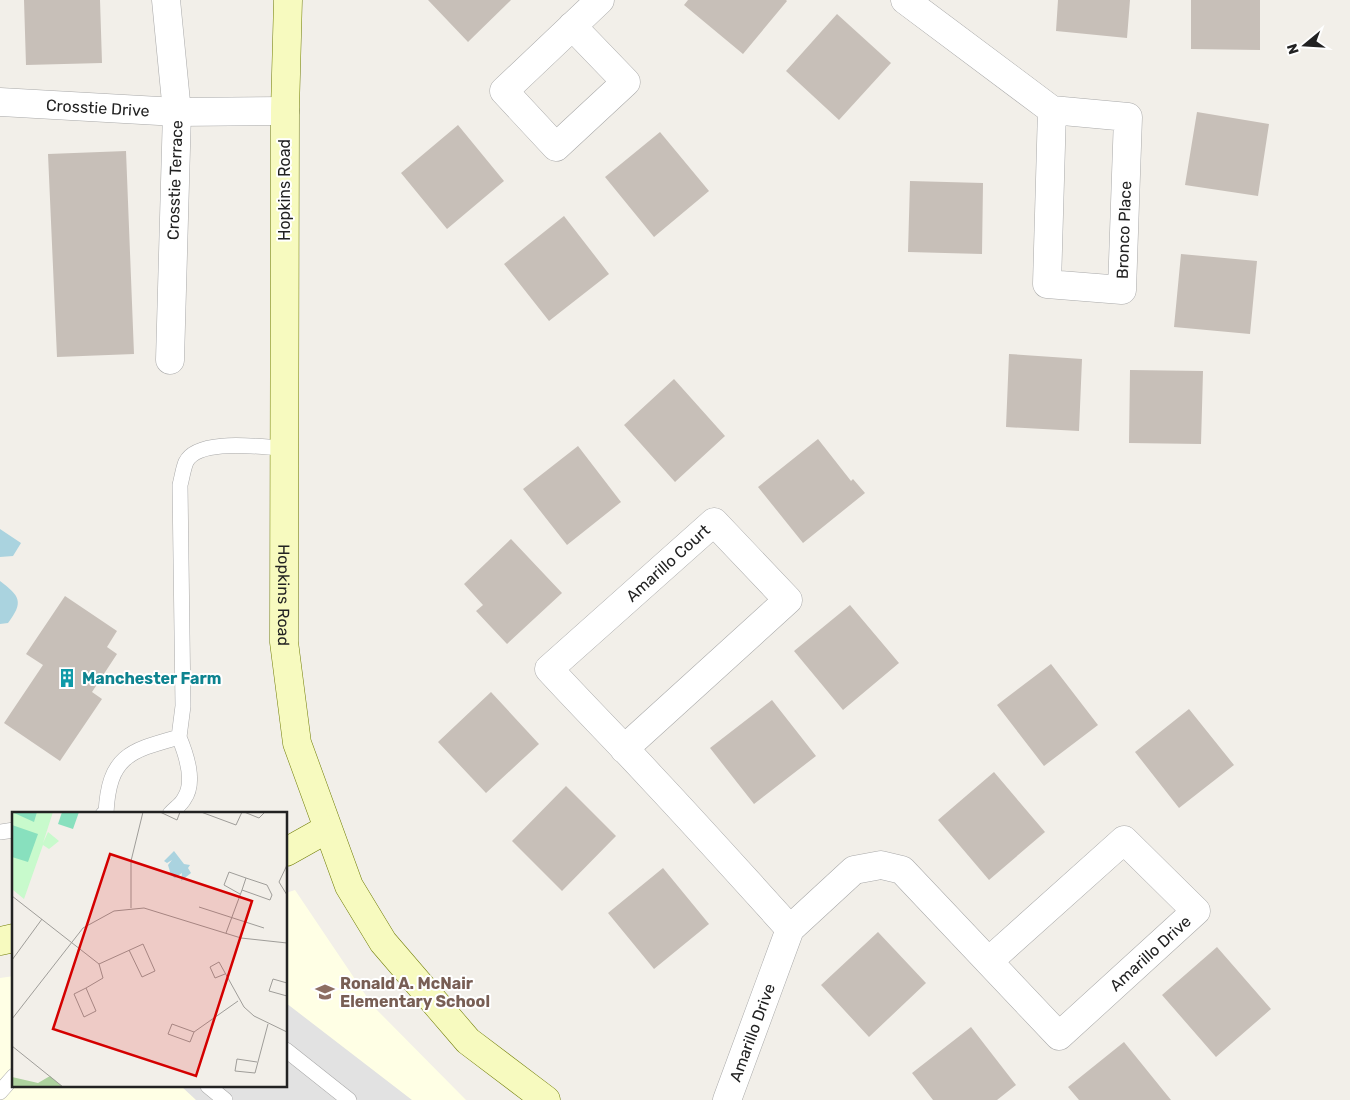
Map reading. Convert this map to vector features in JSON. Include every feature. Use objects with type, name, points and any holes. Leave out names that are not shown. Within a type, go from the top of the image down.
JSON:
[{"type":"street","name":"Crosstie Terrace","points":[[166,0],[178,112],[170,360]]},
{"type":"street","name":"Hopkins Road","points":[[288,0],[285,111],[284,642],[297,743],[349,886],[383,942],[468,1041],[546,1100]]},
{"type":"street","points":[[572,26],[600,0]]},
{"type":"street","points":[[905,0],[1052,110]]},
{"type":"street","name":"Crosstie Drive","points":[[0,102],[178,112],[285,111]]},
{"type":"street","name":"Bronco Place","points":[[1052,110],[1128,117],[1122,290],[1047,284],[1052,110]]},
{"type":"street","name":"Amarillo Court","points":[[624,749],[788,600],[714,522],[549,668],[790,929]]},
{"type":"street","points":[[288,851],[327,829]]},
{"type":"street","name":"Amarillo Drive","points":[[727,1100],[790,929],[854,870],[881,865],[902,870],[1059,1036],[1196,911],[1124,840],[989,961]]},
{"type":"lane","points":[[172,812],[185,798],[190,781],[185,750],[179,737],[183,706],[180,485],[186,461],[198,449],[218,446],[284,448]]},
{"type":"lane","points":[[105,812],[112,777],[127,754],[146,746],[179,737]]},
{"type":"lane","points":[[288,1052],[349,1100]]},
{"type":"lane","points":[[0,1092],[12,1078]]},
{"type":"lane","points":[[210,1088],[225,1100]]},
{"type":"shaded area","name":"Ronald A. McNair Elementary School","points":[[295,890],[373,1006],[466,1100],[0,1100],[0,978],[12,976],[12,1088],[288,1088],[288,892]]},
{"type":"shaded area","points":[[288,1005],[412,1100],[196,1100],[183,1088],[288,1088]]},
{"type":"water","points":[[0,529],[21,543],[13,556],[0,557]]},
{"type":"water","points":[[0,581],[16,595],[18,604],[8,623],[0,624]]},
{"type":"building","points":[[24,0],[100,0],[102,63],[26,65]]},
{"type":"building","points":[[428,0],[511,0],[468,42]]},
{"type":"building","points":[[688,0],[787,1],[743,54],[684,5]]},
{"type":"building","points":[[1058,0],[1130,0],[1127,38],[1056,31]]},
{"type":"building","points":[[1191,0],[1260,0],[1260,50],[1191,49]]},
{"type":"building","points":[[837,14],[891,63],[839,120],[786,71]]},
{"type":"building","points":[[1197,112],[1269,124],[1258,196],[1185,185]]},
{"type":"building","points":[[458,125],[504,181],[447,229],[401,173]]},
{"type":"building","points":[[660,132],[709,191],[654,237],[605,177]]},
{"type":"building","points":[[126,151],[134,354],[57,357],[48,154]]},
{"type":"building","points":[[910,181],[983,183],[982,254],[908,252]]},
{"type":"building","points":[[564,216],[609,274],[549,321],[504,264]]},
{"type":"building","points":[[1181,254],[1257,261],[1250,334],[1174,327]]},
{"type":"building","points":[[1009,354],[1082,359],[1079,431],[1006,427]]},
{"type":"building","points":[[1130,370],[1203,371],[1201,444],[1129,443]]},
{"type":"building","points":[[674,379],[725,436],[675,482],[624,425]]},
{"type":"building","points":[[818,439],[851,481],[853,479],[865,493],[803,543],[758,487]]},
{"type":"building","points":[[578,446],[621,502],[567,545],[523,489]]},
{"type":"building","points":[[511,539],[562,593],[507,644],[476,611],[483,605],[464,584]]},
{"type":"building","name":"Manchester Farm","points":[[65,596],[117,631],[107,647],[117,654],[92,692],[102,699],[60,761],[4,723],[43,665],[26,654]]},
{"type":"building","points":[[850,605],[899,663],[843,710],[794,651]]},
{"type":"building","points":[[1051,664],[1098,725],[1044,766],[997,705]]},
{"type":"building","points":[[491,692],[539,744],[486,793],[438,742]]},
{"type":"building","points":[[772,700],[816,756],[754,804],[710,748]]},
{"type":"building","points":[[1189,709],[1234,765],[1179,808],[1135,752]]},
{"type":"building","points":[[994,772],[1045,832],[989,880],[938,820]]},
{"type":"building","points":[[566,786],[616,836],[562,891],[512,841]]},
{"type":"building","points":[[663,868],[709,924],[654,969],[608,913]]},
{"type":"building","points":[[878,932],[926,983],[869,1037],[821,985]]},
{"type":"building","points":[[1217,947],[1271,1009],[1216,1057],[1162,995]]},
{"type":"building","points":[[971,1027],[1016,1085],[997,1100],[933,1100],[912,1073]]},
{"type":"building","points":[[1124,1042],[1171,1100],[1079,1100],[1068,1087]]},
{"type":"place","name":"Manchester Farm","points":[[67,678]]},
{"type":"place","name":"Ronald A. McNair Elementary School","points":[[325,992]]}]
